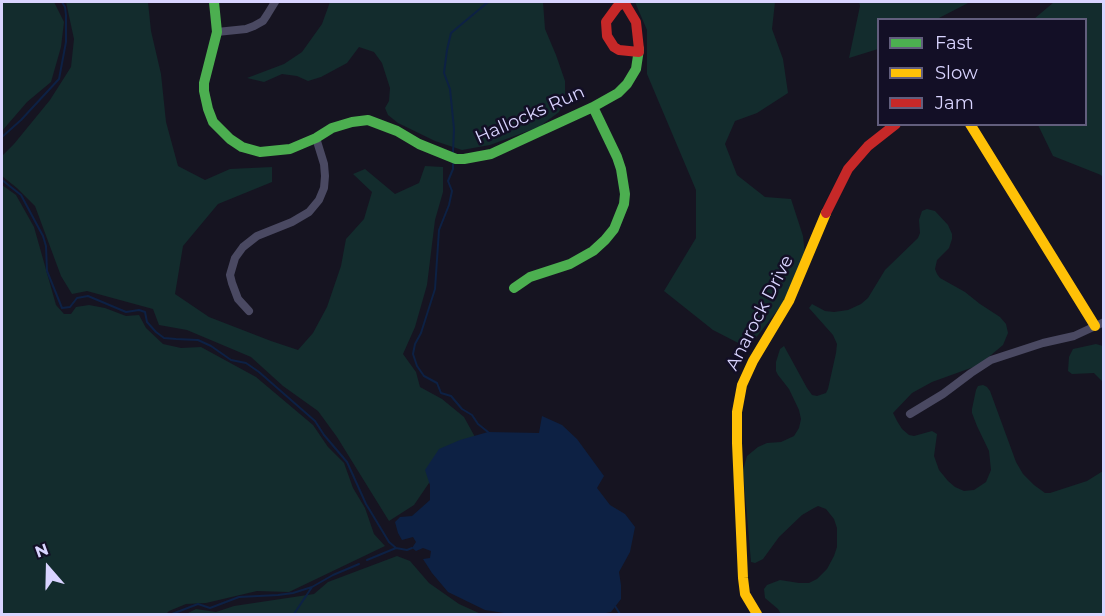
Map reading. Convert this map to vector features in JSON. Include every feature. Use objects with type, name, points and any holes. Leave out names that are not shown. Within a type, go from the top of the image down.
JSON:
[{"type":"street","name":"Hallocks Run","points":[[214,2],[216,32],[204,91],[213,122],[223,133],[242,147],[260,152],[284,151],[316,138],[332,128],[368,120],[397,131],[447,157],[464,159],[484,156],[504,149],[618,93],[636,69],[639,51],[636,22],[624,2]]},
{"type":"street","points":[[216,32],[254,26],[263,21],[275,2]]},
{"type":"street","points":[[624,2],[608,17],[605,27],[607,36],[614,47],[619,50],[639,51]]},
{"type":"street","points":[[514,288],[530,277],[570,264],[593,251],[614,229],[620,217],[625,194],[621,169],[593,107]]},
{"type":"street","name":"Anarock Drive","points":[[757,615],[745,594],[743,578],[737,443],[737,412],[742,385],[753,361],[789,301],[832,199],[849,169],[868,146],[893,126]]},
{"type":"street","points":[[910,414],[992,360],[1043,343],[1074,336],[1099,324],[971,126]]},
{"type":"street","points":[[249,311],[238,299],[232,283],[230,275],[235,258],[257,236],[292,222],[309,212],[319,200],[324,189],[325,176],[316,138]]},
{"type":"green space","points":[[2,2],[54,2],[64,22],[61,47],[51,82],[27,102],[2,131]]},
{"type":"green space","points":[[66,2],[148,2],[151,31],[161,74],[166,122],[178,166],[205,180],[230,169],[272,167],[272,182],[218,204],[183,246],[175,294],[209,317],[298,350],[313,333],[327,307],[341,266],[346,239],[364,219],[372,192],[353,174],[365,169],[395,194],[419,183],[425,166],[443,167],[443,192],[435,220],[427,285],[415,327],[403,354],[416,372],[420,387],[442,399],[464,417],[475,437],[431,480],[414,505],[389,521],[337,437],[318,411],[283,386],[251,357],[187,330],[159,325],[153,309],[87,291],[72,294],[61,276],[35,206],[2,176],[2,156],[50,100],[71,67],[74,39]]},
{"type":"green space","points":[[330,2],[543,2],[545,29],[565,81],[565,98],[559,112],[539,127],[490,145],[462,150],[435,141],[398,123],[388,115],[385,108],[389,101],[390,88],[382,63],[374,52],[359,47],[347,63],[321,77],[308,81],[297,76],[282,74],[264,82],[247,78],[284,64],[302,52],[322,24]]},
{"type":"green space","points":[[635,2],[775,2],[772,29],[783,59],[788,93],[757,113],[735,121],[725,144],[737,175],[765,197],[791,199],[803,236],[805,255],[783,303],[748,348],[713,330],[664,291],[696,238],[696,190],[647,74],[647,30]]},
{"type":"green space","points":[[859,2],[970,2],[939,18],[877,18],[877,49],[849,58]]},
{"type":"green space","points":[[1054,2],[1103,2],[1103,178],[1101,175],[1053,156],[1038,126],[1087,126],[1087,18],[1035,18]]},
{"type":"green space","points":[[2,185],[16,195],[34,227],[56,305],[64,314],[71,314],[76,307],[89,305],[126,316],[139,315],[146,328],[163,344],[181,348],[201,347],[256,377],[313,425],[328,447],[344,463],[353,488],[365,508],[374,534],[385,546],[289,592],[257,591],[206,603],[186,604],[166,614],[2,614]]},
{"type":"green space","points":[[927,209],[935,211],[948,225],[952,234],[949,248],[937,260],[935,269],[937,274],[1000,317],[1006,324],[1008,333],[1003,345],[979,365],[932,382],[912,393],[893,413],[902,429],[909,435],[914,436],[932,431],[937,434],[934,456],[939,470],[955,487],[964,491],[974,490],[986,482],[991,470],[989,451],[972,413],[976,390],[978,386],[983,385],[990,391],[1016,462],[1023,474],[1045,493],[1087,481],[1103,471],[1103,614],[781,614],[765,598],[764,589],[767,585],[780,580],[809,583],[817,579],[827,569],[837,547],[837,528],[834,519],[826,509],[818,506],[802,515],[779,537],[763,559],[755,563],[751,562],[743,470],[747,456],[767,443],[781,442],[794,436],[801,419],[789,389],[776,371],[780,349],[784,346],[812,395],[826,393],[837,344],[833,335],[809,308],[812,304],[825,311],[834,312],[848,310],[861,304],[868,298],[885,270],[918,238],[919,220],[922,211]]},
{"type":"green space","points":[[1096,344],[1103,346],[1103,382],[1094,373],[1072,374],[1068,371],[1069,357],[1073,349]]},
{"type":"green space","points":[[397,556],[410,561],[429,583],[459,604],[481,614],[186,614],[196,609],[216,612],[234,606],[314,594],[328,582]]},
{"type":"water","points":[[542,416],[562,425],[577,439],[604,476],[597,488],[610,505],[625,514],[635,527],[630,552],[619,572],[621,599],[611,612],[601,614],[510,614],[485,610],[448,592],[423,559],[430,558],[431,551],[423,548],[416,551],[412,548],[416,542],[413,537],[402,540],[398,533],[395,522],[400,517],[412,516],[430,500],[430,485],[425,470],[439,449],[488,432],[539,433]]},
{"type":"waterway","points":[[2,137],[59,79],[66,42],[66,15],[62,2]]},
{"type":"waterway","points":[[453,152],[454,129],[450,89],[444,73],[447,50],[451,33],[488,2]]},
{"type":"waterway","points":[[453,164],[448,181],[452,191],[439,230],[435,289],[413,354],[424,376],[437,383],[441,393],[451,396],[488,432]]},
{"type":"waterway","points":[[2,180],[21,195],[43,236],[46,246],[47,271],[62,308],[70,307],[77,298],[88,296],[126,312],[139,310],[145,312],[147,322],[164,338],[198,340],[231,360],[246,363],[315,421],[347,462],[366,504],[389,542],[396,548],[407,550],[412,548]]},
{"type":"waterway","points":[[367,560],[396,548]]},
{"type":"waterway","points":[[294,614],[312,587],[359,564]]},
{"type":"waterway","points":[[172,614],[198,604],[210,608],[239,597],[293,593],[312,587]]},
{"type":"waterway","points":[[615,606],[620,614]]},
{"type":"traffic: fast","points":[[214,2],[217,32],[204,83],[208,109],[213,122],[230,139],[242,147],[260,152],[290,149],[332,128],[368,120],[456,159],[491,154],[618,93],[636,69],[639,49]]},
{"type":"traffic: fast","points":[[514,288],[530,277],[570,264],[593,251],[614,229],[624,204],[625,194],[621,169],[593,107]]},
{"type":"traffic: slow","points":[[971,126],[1095,326]]},
{"type":"traffic: slow","points":[[757,614],[745,594],[743,578],[737,412],[742,385],[753,361],[789,301],[826,213]]},
{"type":"traffic: jam","points":[[639,49],[636,22],[624,2],[617,7],[606,22],[607,36],[614,47],[619,50],[639,52]]},
{"type":"traffic: jam","points":[[826,213],[848,169],[868,146],[893,126]]}]
